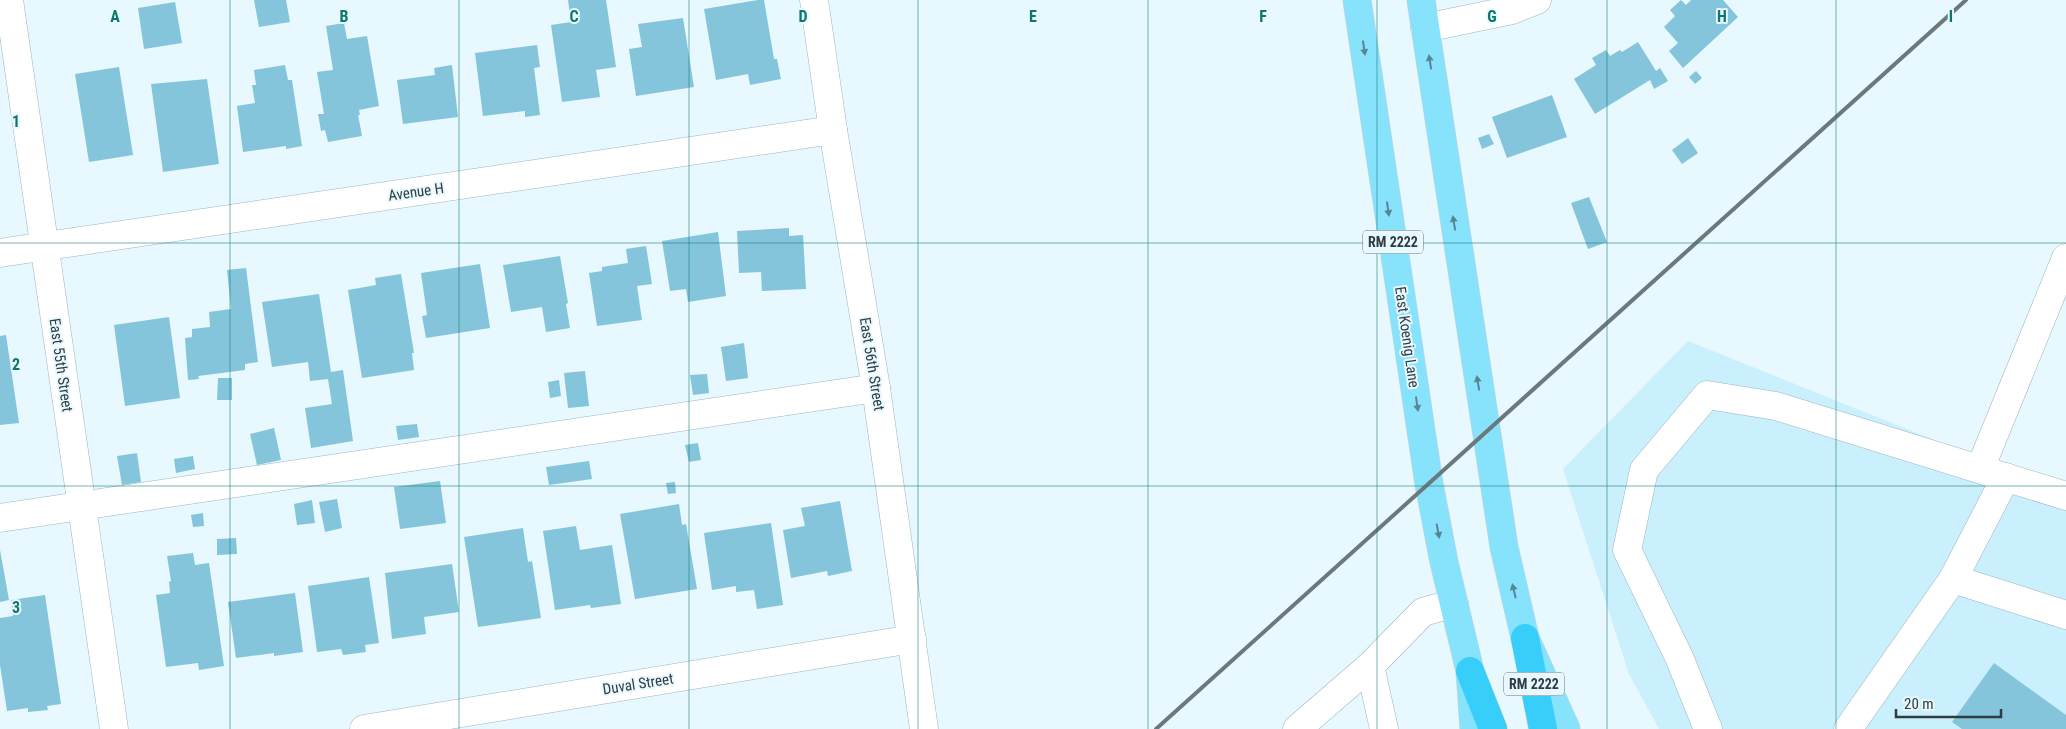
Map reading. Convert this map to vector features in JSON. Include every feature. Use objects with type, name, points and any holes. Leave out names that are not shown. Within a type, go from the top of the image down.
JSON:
[{"type":"highway","name":"RM 2222","points":[[1525,638],[1543,729]]},
{"type":"highway","name":"RM 2222","points":[[1470,671],[1493,729]]},
{"type":"main road","name":"East Koenig Lane","points":[[1357,0],[1429,484],[1470,671],[1474,729]]},
{"type":"main road","name":"RM 2222","points":[[1421,0],[1504,548],[1525,638]]},
{"type":"main road","points":[[1525,638],[1566,729]]},
{"type":"street","name":"East 55th Street","points":[[8,0],[114,729]]},
{"type":"street","name":"East 56th Street","points":[[814,0],[833,130],[876,388],[924,729]]},
{"type":"street","points":[[1425,28],[1512,10],[1537,0]]},
{"type":"street","name":"Avenue H","points":[[0,253],[833,130]]},
{"type":"street","points":[[1980,469],[2066,258]]},
{"type":"street","points":[[0,518],[876,388]]},
{"type":"street","points":[[1708,729],[1679,657],[1627,550],[1644,470],[1707,395],[1776,406],[2066,496]]},
{"type":"street","points":[[1854,727],[1953,579],[2006,477]]},
{"type":"street","points":[[1953,579],[2066,615]]},
{"type":"street","points":[[1297,729],[1370,666],[1423,612],[1454,603]]},
{"type":"street","name":"Duval Street","points":[[364,729],[912,639]]},
{"type":"street","points":[[1370,666],[1384,729]]},
{"type":"shaded area","points":[[1688,341],[2066,493],[2066,729],[1659,729],[1629,674],[1563,469]]},
{"type":"building","points":[[254,0],[286,0],[290,22],[259,27]]},
{"type":"building","points":[[568,0],[606,0],[616,67],[596,70],[600,97],[562,102],[551,25],[571,22]]},
{"type":"building","points":[[764,0],[774,59],[777,59],[781,79],[750,85],[748,74],[716,80],[704,9]]},
{"type":"building","points":[[1681,0],[1686,5],[1691,0],[1723,0],[1738,17],[1683,68],[1669,51],[1678,43],[1664,27],[1675,16],[1670,10]]},
{"type":"building","points":[[175,2],[182,43],[144,49],[138,8]]},
{"type":"building","points":[[683,18],[694,87],[636,96],[629,49],[642,47],[638,24]]},
{"type":"building","points":[[344,23],[347,39],[367,36],[379,106],[359,110],[360,115],[358,115],[362,136],[328,142],[325,130],[321,131],[318,114],[324,114],[317,72],[333,70],[326,26]]},
{"type":"building","points":[[1638,42],[1656,71],[1660,68],[1668,81],[1654,89],[1650,80],[1595,114],[1574,79],[1596,65],[1592,58],[1606,50],[1610,56],[1620,50],[1622,52]]},
{"type":"building","points":[[537,45],[540,67],[534,68],[540,115],[525,117],[525,111],[483,116],[475,53]]},
{"type":"building","points":[[285,65],[288,80],[292,80],[302,146],[286,149],[286,146],[243,152],[237,106],[255,103],[252,85],[256,85],[254,70]]},
{"type":"building","points":[[452,65],[458,117],[403,124],[397,80],[435,75],[434,68]]},
{"type":"building","points":[[119,67],[133,155],[89,162],[75,74]]},
{"type":"building","points":[[1696,71],[1702,78],[1695,84],[1689,77]]},
{"type":"building","points":[[207,79],[219,164],[163,172],[151,84]]},
{"type":"building","points":[[1552,95],[1567,137],[1507,158],[1492,117]]},
{"type":"building","points":[[1489,134],[1494,144],[1482,149],[1478,138]]},
{"type":"building","points":[[1688,138],[1698,153],[1682,164],[1672,150]]},
{"type":"building","points":[[1589,197],[1607,242],[1588,249],[1571,203]]},
{"type":"building","points":[[789,228],[789,236],[803,235],[806,289],[762,291],[761,272],[739,273],[737,231]]},
{"type":"building","points":[[718,232],[726,296],[688,302],[686,289],[670,291],[662,241]]},
{"type":"building","points":[[646,246],[652,284],[637,286],[642,320],[597,326],[589,273],[602,271],[602,267],[628,263],[626,249]]},
{"type":"building","points":[[560,256],[570,328],[546,332],[542,307],[511,312],[503,265]]},
{"type":"building","points":[[480,264],[490,328],[426,338],[422,316],[427,315],[421,273]]},
{"type":"building","points":[[246,268],[258,362],[245,364],[245,370],[198,376],[199,379],[188,380],[185,338],[192,337],[192,329],[210,327],[209,312],[231,309],[227,270]]},
{"type":"building","points":[[401,274],[414,353],[412,353],[414,370],[362,378],[348,290],[376,285],[375,278]]},
{"type":"building","points":[[319,294],[331,372],[343,370],[353,441],[311,448],[305,408],[332,404],[328,379],[310,381],[308,362],[272,367],[262,302]]},
{"type":"building","points":[[169,317],[180,398],[125,406],[114,325]]},
{"type":"building","points":[[6,335],[19,423],[0,425],[0,336]]},
{"type":"building","points":[[744,343],[748,378],[726,381],[721,347]]},
{"type":"building","points":[[585,371],[589,406],[568,408],[564,373]]},
{"type":"building","points":[[707,374],[709,393],[693,395],[690,375]]},
{"type":"building","points":[[218,378],[232,378],[232,400],[217,400]]},
{"type":"building","points":[[559,380],[561,396],[550,398],[548,382]]},
{"type":"building","points":[[417,424],[419,437],[398,440],[396,426]]},
{"type":"building","points":[[274,428],[281,460],[257,465],[250,434]]},
{"type":"building","points":[[698,443],[701,460],[689,462],[685,445]]},
{"type":"building","points":[[137,453],[141,482],[122,485],[117,456]]},
{"type":"building","points":[[193,456],[195,469],[176,473],[174,459]]},
{"type":"building","points":[[589,461],[592,479],[549,485],[546,467]]},
{"type":"building","points":[[440,481],[446,523],[400,529],[394,487]]},
{"type":"building","points":[[675,482],[676,493],[668,494],[666,483]]},
{"type":"building","points":[[337,499],[342,528],[325,532],[319,502]]},
{"type":"building","points":[[312,500],[315,523],[297,525],[294,504]]},
{"type":"building","points":[[840,501],[852,571],[828,576],[827,571],[791,578],[783,530],[805,526],[801,508]]},
{"type":"building","points":[[679,504],[682,525],[686,524],[697,589],[635,599],[620,514]]},
{"type":"building","points":[[203,513],[204,526],[193,527],[191,515]]},
{"type":"building","points":[[771,523],[783,605],[757,609],[754,590],[736,592],[736,586],[712,590],[704,533]]},
{"type":"building","points":[[576,526],[580,550],[612,545],[621,604],[591,608],[590,605],[555,610],[543,531]]},
{"type":"building","points":[[523,528],[528,562],[532,561],[541,618],[478,627],[464,537]]},
{"type":"building","points":[[236,538],[237,554],[217,555],[217,539]]},
{"type":"building","points":[[0,550],[9,600],[0,602]]},
{"type":"building","points":[[193,553],[195,565],[209,563],[224,666],[199,670],[198,663],[166,667],[156,595],[170,593],[169,582],[171,581],[167,556]]},
{"type":"building","points":[[452,564],[459,612],[424,617],[426,634],[392,639],[385,573]]},
{"type":"building","points":[[369,577],[379,643],[365,645],[366,652],[343,655],[341,649],[317,652],[308,586]]},
{"type":"building","points":[[295,593],[303,652],[274,656],[274,653],[236,658],[228,602]]},
{"type":"building","points":[[45,595],[61,704],[47,706],[48,710],[28,712],[28,708],[7,711],[0,665],[0,618],[13,616],[11,600]]},
{"type":"building","points":[[1994,663],[2066,715],[2066,729],[1962,729],[1952,722]]},
{"type":"railway","points":[[1156,729],[1966,0]]}]
